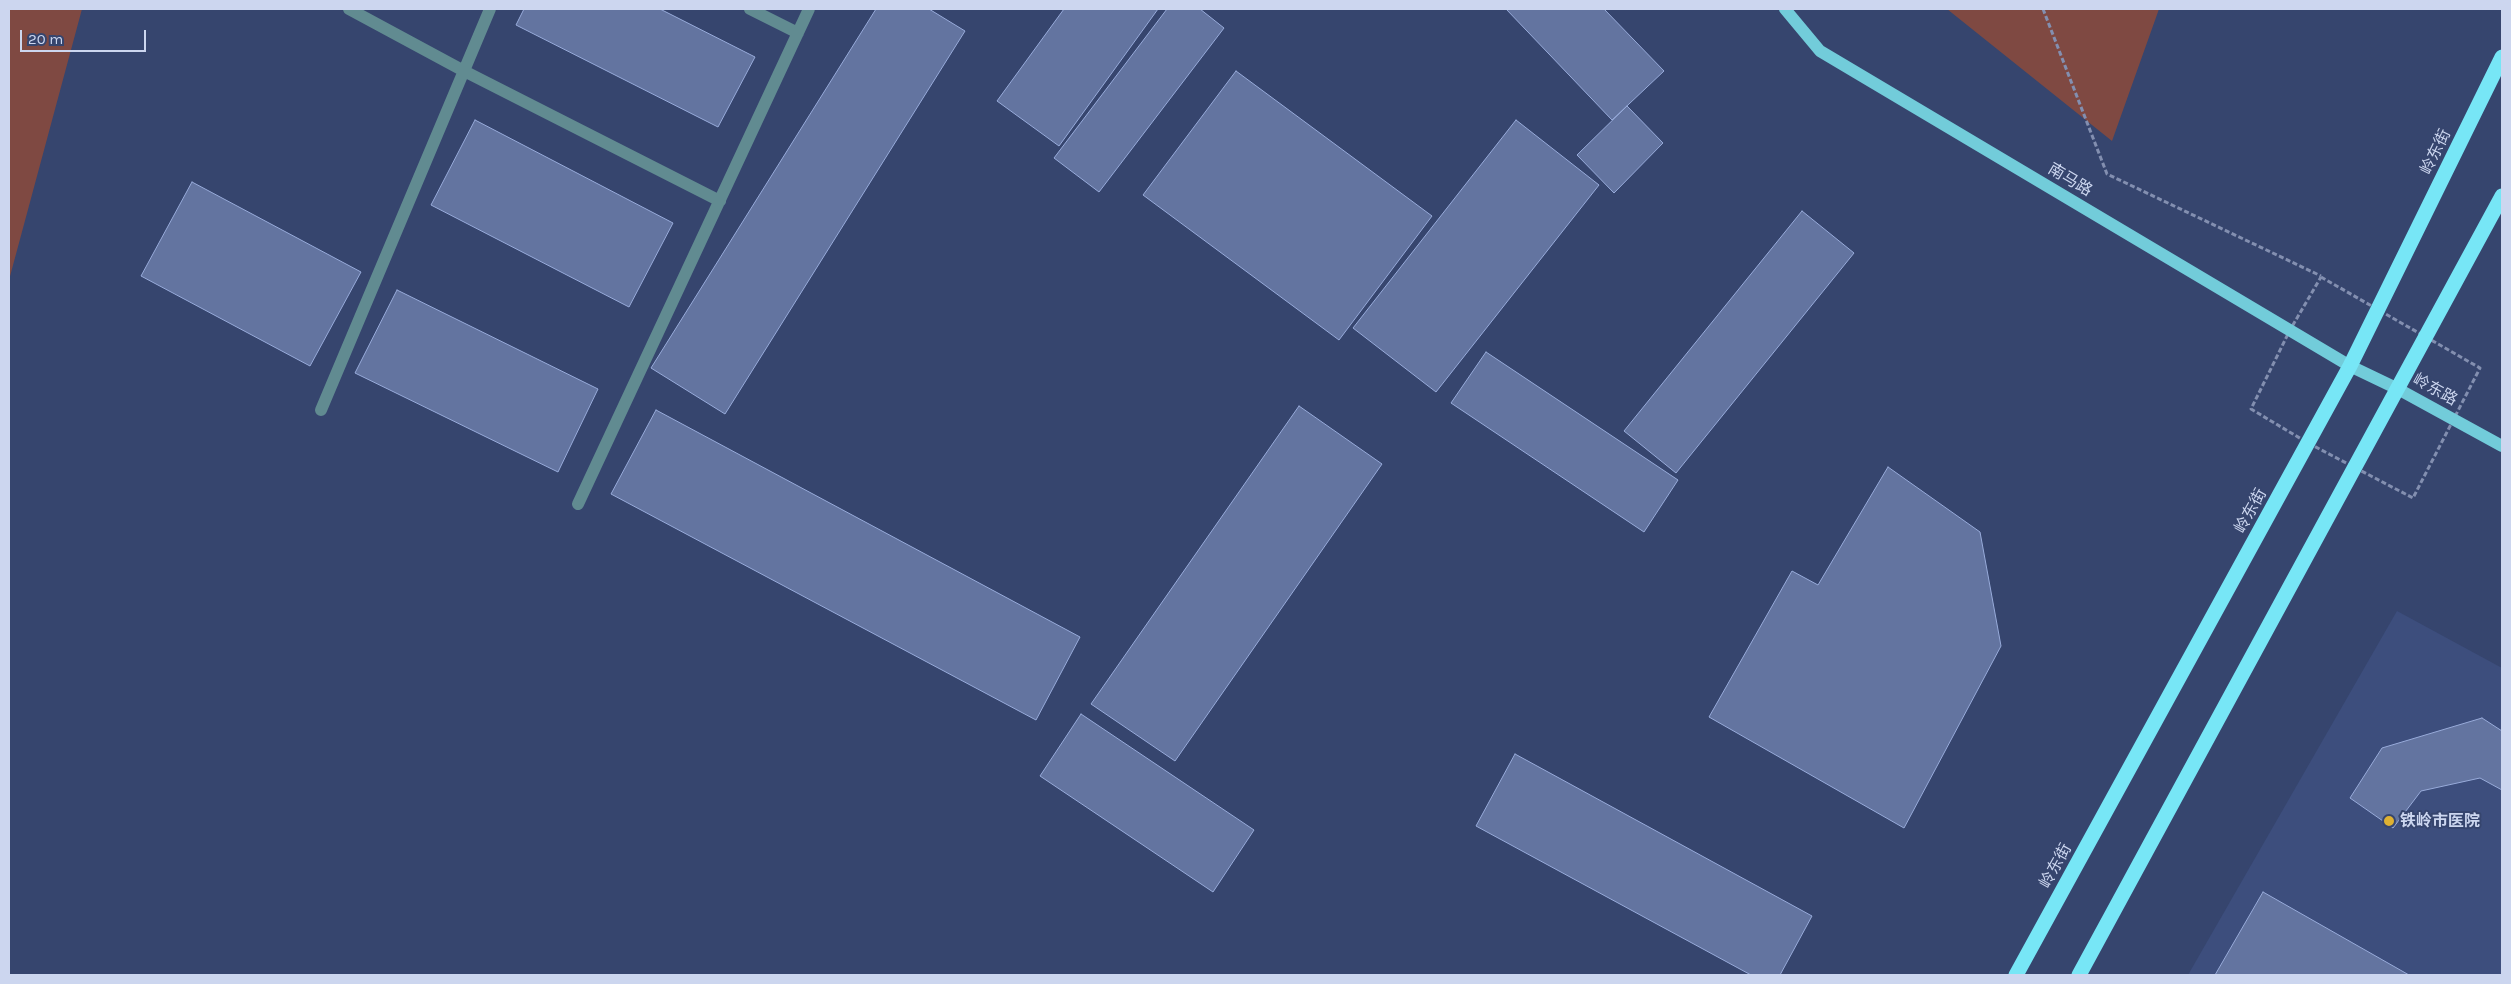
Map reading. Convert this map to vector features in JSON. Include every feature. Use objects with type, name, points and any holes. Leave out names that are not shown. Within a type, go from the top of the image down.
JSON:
[{"type":"highway","name":"岭东街","points":[[2016,975],[2350,366],[2502,57]]},
{"type":"highway","points":[[2080,975],[2502,196]]},
{"type":"main road","name":"南马路","points":[[1785,9],[1820,51],[2350,366]]},
{"type":"main road","name":"岭东路","points":[[2350,366],[2398,389],[2502,446]]},
{"type":"street","points":[[349,9],[464,71],[720,201]]},
{"type":"street","points":[[321,410],[490,9]]},
{"type":"street","points":[[750,9],[798,33]]},
{"type":"street","points":[[578,504],[809,9]]},
{"type":"path","points":[[2043,9],[2106,174],[2321,277]]},
{"type":"shaded area","points":[[9,9],[82,9],[9,280]]},
{"type":"shaded area","points":[[1947,9],[2159,9],[2112,141]]},
{"type":"shaded area","name":"铁岭市医院","points":[[2397,611],[2502,668],[2502,975],[2188,975]]},
{"type":"building","points":[[524,9],[660,9],[755,57],[718,127],[516,25]]},
{"type":"building","points":[[876,9],[929,9],[965,31],[725,414],[651,368]]},
{"type":"building","points":[[1064,9],[1158,9],[1059,146],[997,101]]},
{"type":"building","points":[[1167,9],[1200,9],[1224,28],[1099,192],[1054,158]]},
{"type":"building","points":[[1506,9],[1604,9],[1664,71],[1612,120]]},
{"type":"building","points":[[1236,71],[1432,216],[1339,340],[1143,195]]},
{"type":"building","points":[[1627,106],[1663,143],[1614,193],[1577,155]]},
{"type":"building","points":[[475,120],[673,223],[629,307],[431,205]]},
{"type":"building","points":[[1516,120],[1599,185],[1436,392],[1353,328]]},
{"type":"building","points":[[192,182],[361,272],[310,366],[141,276]]},
{"type":"building","points":[[1802,211],[1854,253],[1676,473],[1624,431]]},
{"type":"building","points":[[397,290],[598,389],[558,472],[355,373]]},
{"type":"building","points":[[1486,352],[1678,480],[1644,532],[1451,403]]},
{"type":"building","points":[[1299,406],[1382,464],[1175,761],[1091,704]]},
{"type":"building","points":[[656,410],[1080,637],[1036,720],[611,494]]},
{"type":"building","points":[[1888,467],[1980,532],[2001,646],[1904,828],[1709,717],[1792,571],[1818,585]]},
{"type":"building","points":[[1081,714],[1254,830],[1213,892],[1040,776]]},
{"type":"building","points":[[2482,718],[2502,731],[2502,790],[2480,778],[2421,791],[2393,828],[2350,798],[2382,748]]},
{"type":"building","points":[[1515,754],[1812,916],[1780,975],[1751,975],[1476,826]]},
{"type":"building","points":[[2263,892],[2409,975],[2215,975]]},
{"type":"place","name":"铁岭市医院","points":[[2389,821]]}]
